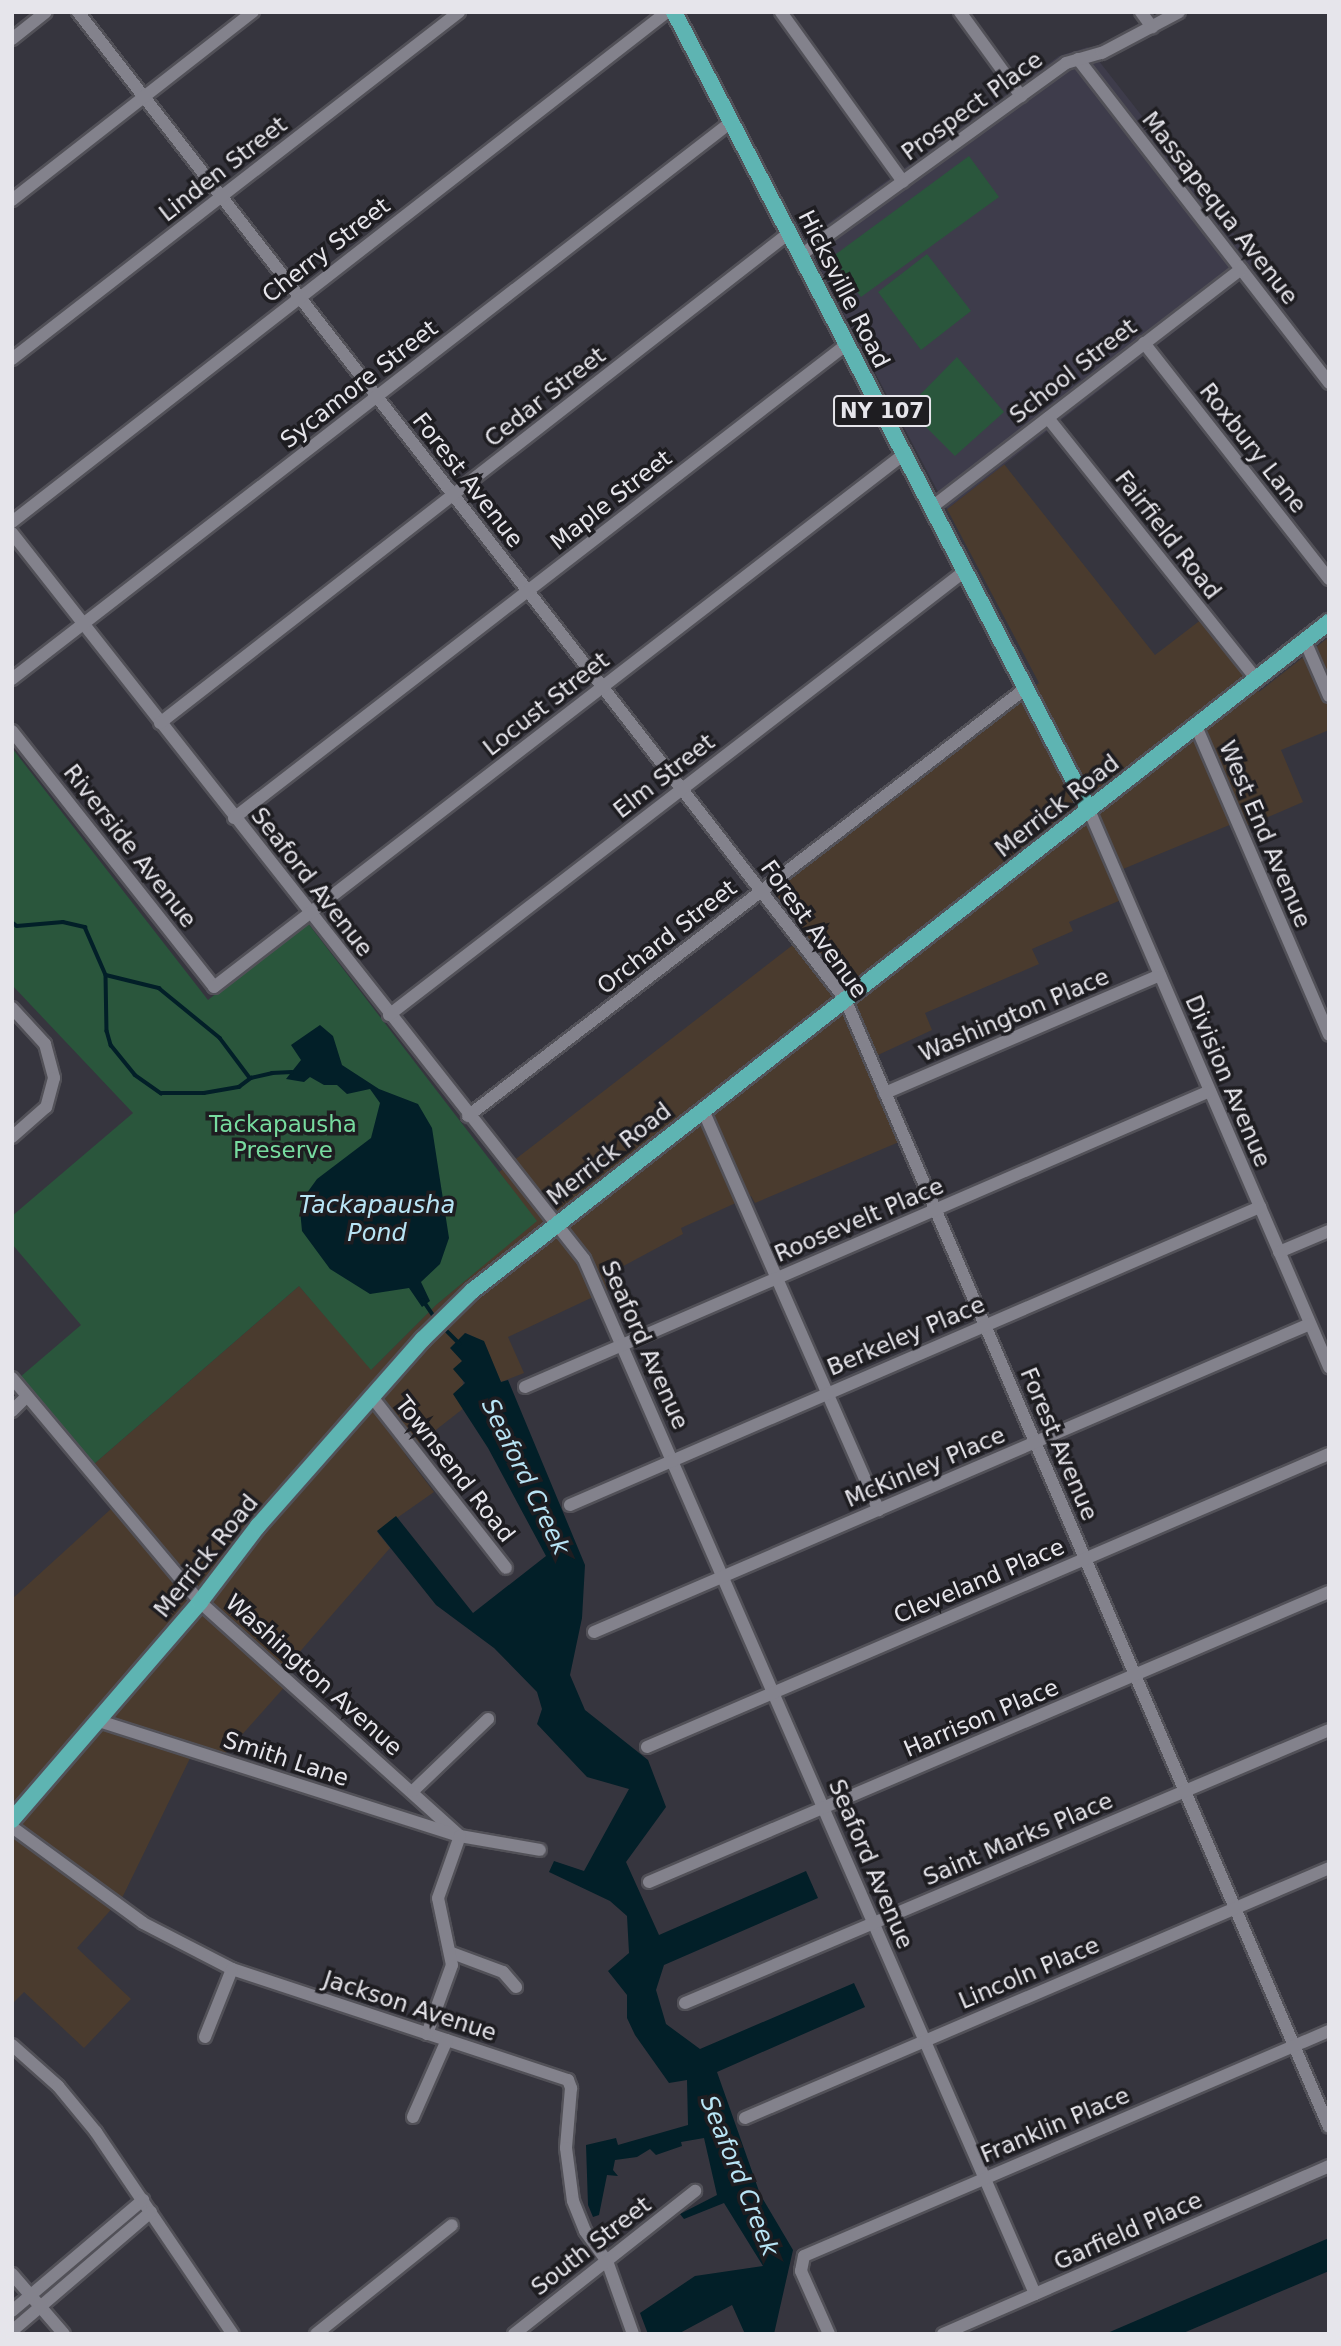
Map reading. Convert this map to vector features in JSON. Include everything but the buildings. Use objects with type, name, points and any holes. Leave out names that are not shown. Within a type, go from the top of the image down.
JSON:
[{"type":"main road","name":"Hicksville Road","points":[[674,12],[1089,810]]},
{"type":"main road","name":"Merrick Road","points":[[12,1820],[200,1602],[258,1526],[372,1397],[472,1291],[1329,622]]},
{"type":"street","points":[[12,39],[47,12]]},
{"type":"street","name":"Forest Avenue","points":[[78,12],[845,999],[1329,2127]]},
{"type":"street","points":[[12,200],[253,12]]},
{"type":"street","name":"Linden Street","points":[[12,359],[459,12]]},
{"type":"street","name":"Cherry Street","points":[[12,522],[667,12]]},
{"type":"street","points":[[781,12],[903,182]]},
{"type":"street","points":[[960,12],[1021,96]]},
{"type":"street","points":[[1141,12],[1152,27]]},
{"type":"street","name":"Prospect Place","points":[[801,255],[1021,96],[1078,59],[1102,53],[1179,12]]},
{"type":"street","name":"Massapequa Avenue","points":[[1078,59],[1329,383]]},
{"type":"street","name":"Sycamore Street","points":[[12,680],[731,122]]},
{"type":"street","name":"Cedar Street","points":[[160,723],[789,233]]},
{"type":"street","name":"School Street","points":[[932,507],[1241,269]]},
{"type":"street","name":"Roxbury Lane","points":[[1144,343],[1329,579]]},
{"type":"street","name":"Maple Street","points":[[234,818],[846,344]]},
{"type":"street","name":"Fairfield Road","points":[[1048,418],[1256,679]]},
{"type":"street","name":"Locust Street","points":[[214,987],[904,454]]},
{"type":"street","name":"Seaford Avenue","points":[[12,533],[468,1116],[584,1259],[1035,2294]]},
{"type":"street","name":"Elm Street","points":[[389,1015],[965,571]]},
{"type":"street","points":[[1305,641],[1329,696]]},
{"type":"street","name":"Orchard Street","points":[[468,1116],[1026,688]]},
{"type":"street","name":"West End Avenue","points":[[1196,726],[1329,1035]]},
{"type":"street","name":"Riverside Avenue","points":[[12,731],[214,987]]},
{"type":"street","name":"Division Avenue","points":[[1089,810],[1329,1367]]},
{"type":"street","name":"Washington Place","points":[[885,1093],[1160,975]]},
{"type":"street","points":[[12,1008],[46,1044],[54,1078],[46,1107],[12,1137]]},
{"type":"street","name":"Roosevelt Place","points":[[524,1387],[1210,1091]]},
{"type":"street","points":[[704,1110],[879,1510]]},
{"type":"street","name":"Berkeley Place","points":[[570,1505],[1260,1208]]},
{"type":"street","points":[[1279,1252],[1329,1231]]},
{"type":"street","name":"McKinley Place","points":[[594,1632],[1310,1324]]},
{"type":"street","name":"Washington Avenue","points":[[12,1378],[200,1602],[460,1836]]},
{"type":"street","points":[[12,1411],[27,1396]]},
{"type":"street","name":"Townsend Road","points":[[372,1397],[506,1568]]},
{"type":"street","name":"Cleveland Place","points":[[647,1746],[1329,1454]]},
{"type":"street","name":"Harrison Place","points":[[649,1882],[1329,1592]]},
{"type":"street","points":[[413,1791],[488,1719]]},
{"type":"street","name":"Smith Lane","points":[[99,1721],[460,1836],[540,1850]]},
{"type":"street","name":"Saint Marks Place","points":[[685,2003],[1329,1730]]},
{"type":"street","name":"Jackson Avenue","points":[[12,1826],[143,1923],[232,1969],[570,2084],[566,2148],[573,2201],[585,2231],[607,2261],[633,2334]]},
{"type":"street","points":[[427,2034],[452,1953],[439,1923],[438,1898],[460,1836]]},
{"type":"street","name":"Lincoln Place","points":[[746,2118],[1329,1868]]},
{"type":"street","points":[[452,1953],[503,1972],[516,1987]]},
{"type":"street","points":[[205,2036],[232,1969]]},
{"type":"street","name":"Franklin Place","points":[[830,2334],[801,2261],[985,2178],[1329,2031]]},
{"type":"street","points":[[412,2118],[447,2040]]},
{"type":"street","points":[[12,2045],[58,2086],[143,2200],[233,2334]]},
{"type":"street","name":"Garfield Place","points":[[943,2334],[1329,2166]]},
{"type":"street","name":"South Street","points":[[514,2334],[695,2191]]},
{"type":"street","points":[[12,2311],[143,2200]]},
{"type":"street","points":[[12,2331],[151,2212]]},
{"type":"street","points":[[316,2334],[452,2225]]},
{"type":"street","points":[[12,2274],[64,2334]]},
{"type":"shaded area","points":[[1088,47],[1259,266],[947,509],[805,240],[1059,56]]},
{"type":"shaded area","points":[[1004,464],[1155,655],[1202,619],[1259,692],[1329,637],[1329,730],[1281,750],[1303,802],[1247,826],[1244,819],[1123,869],[1133,895],[1069,922],[1073,931],[1032,949],[1039,964],[925,1013],[932,1030],[865,1061],[899,1142],[755,1203],[751,1196],[681,1228],[683,1234],[603,1277],[608,1290],[508,1337],[524,1373],[501,1382],[484,1342],[466,1333],[451,1348],[462,1361],[464,1408],[405,1454],[434,1492],[377,1532],[390,1548],[284,1670],[288,1683],[223,1756],[195,1748],[123,1896],[77,1948],[131,1999],[84,2048],[24,1992],[12,2004],[12,1599],[123,1498],[94,1464],[299,1286],[372,1369],[436,1305],[536,1221],[499,1172],[807,934],[773,891],[1039,683],[947,509]]},
{"type":"green space","points":[[969,156],[999,197],[861,297],[832,257]]},
{"type":"green space","points":[[927,254],[971,311],[921,350],[878,292]]},
{"type":"green space","points":[[957,357],[1004,412],[955,456],[907,408]]},
{"type":"green space","name":"Tackapausha Preserve","points":[[12,748],[208,1000],[307,922],[537,1221],[436,1305],[371,1370],[299,1286],[94,1464],[19,1378],[81,1325],[12,1244],[12,1216],[133,1113],[12,985]]},
{"type":"green space","points":[[142,2203],[148,2212],[41,2303],[34,2295]]},
{"type":"water","name":"Tackapausha Pond","points":[[320,1025],[333,1036],[342,1065],[379,1089],[418,1104],[432,1128],[449,1238],[440,1264],[421,1282],[430,1301],[422,1307],[409,1288],[370,1294],[330,1269],[302,1231],[300,1210],[304,1197],[317,1179],[371,1138],[380,1103],[370,1089],[347,1094],[337,1085],[324,1085],[310,1077],[304,1082],[286,1079],[301,1060],[291,1045]]},
{"type":"water","points":[[465,1333],[484,1341],[501,1382],[508,1380],[585,1565],[582,1618],[570,1675],[585,1710],[648,1760],[666,1807],[626,1862],[659,1935],[806,1871],[818,1898],[664,1965],[656,1990],[666,2024],[700,2049],[854,1983],[865,2007],[717,2072],[760,2194],[793,2250],[774,2334],[745,2334],[732,2305],[678,2334],[648,2334],[640,2313],[695,2276],[763,2266],[724,2203],[684,2219],[680,2214],[717,2195],[704,2138],[681,2142],[682,2146],[656,2155],[650,2149],[637,2157],[615,2160],[613,2170],[618,2176],[607,2175],[599,2215],[593,2217],[588,2205],[586,2145],[616,2138],[618,2145],[688,2125],[687,2080],[669,2083],[635,2035],[627,2018],[627,1995],[608,1971],[629,1953],[627,1916],[610,1901],[549,1872],[554,1861],[584,1871],[629,1789],[587,1777],[537,1724],[542,1709],[537,1692],[494,1648],[436,1605],[377,1531],[396,1516],[473,1613],[546,1556],[488,1448],[453,1394],[465,1383],[453,1369],[462,1361],[450,1348]]},
{"type":"water","points":[[1329,2238],[1329,2271],[1181,2334],[1105,2334]]},
{"type":"waterway","name":"Seaford Creek","points":[[12,922],[17,926],[63,922],[85,927],[106,975],[107,1031],[111,1045],[135,1075],[161,1093],[204,1093],[239,1087],[251,1078],[292,1072]]},
{"type":"waterway","points":[[106,975],[159,988],[220,1038],[250,1078]]},
{"type":"waterway","name":"Seaford Creek","points":[[423,1300],[433,1315]]},
{"type":"waterway","name":"Seaford Creek","points":[[447,1331],[460,1344]]}]
